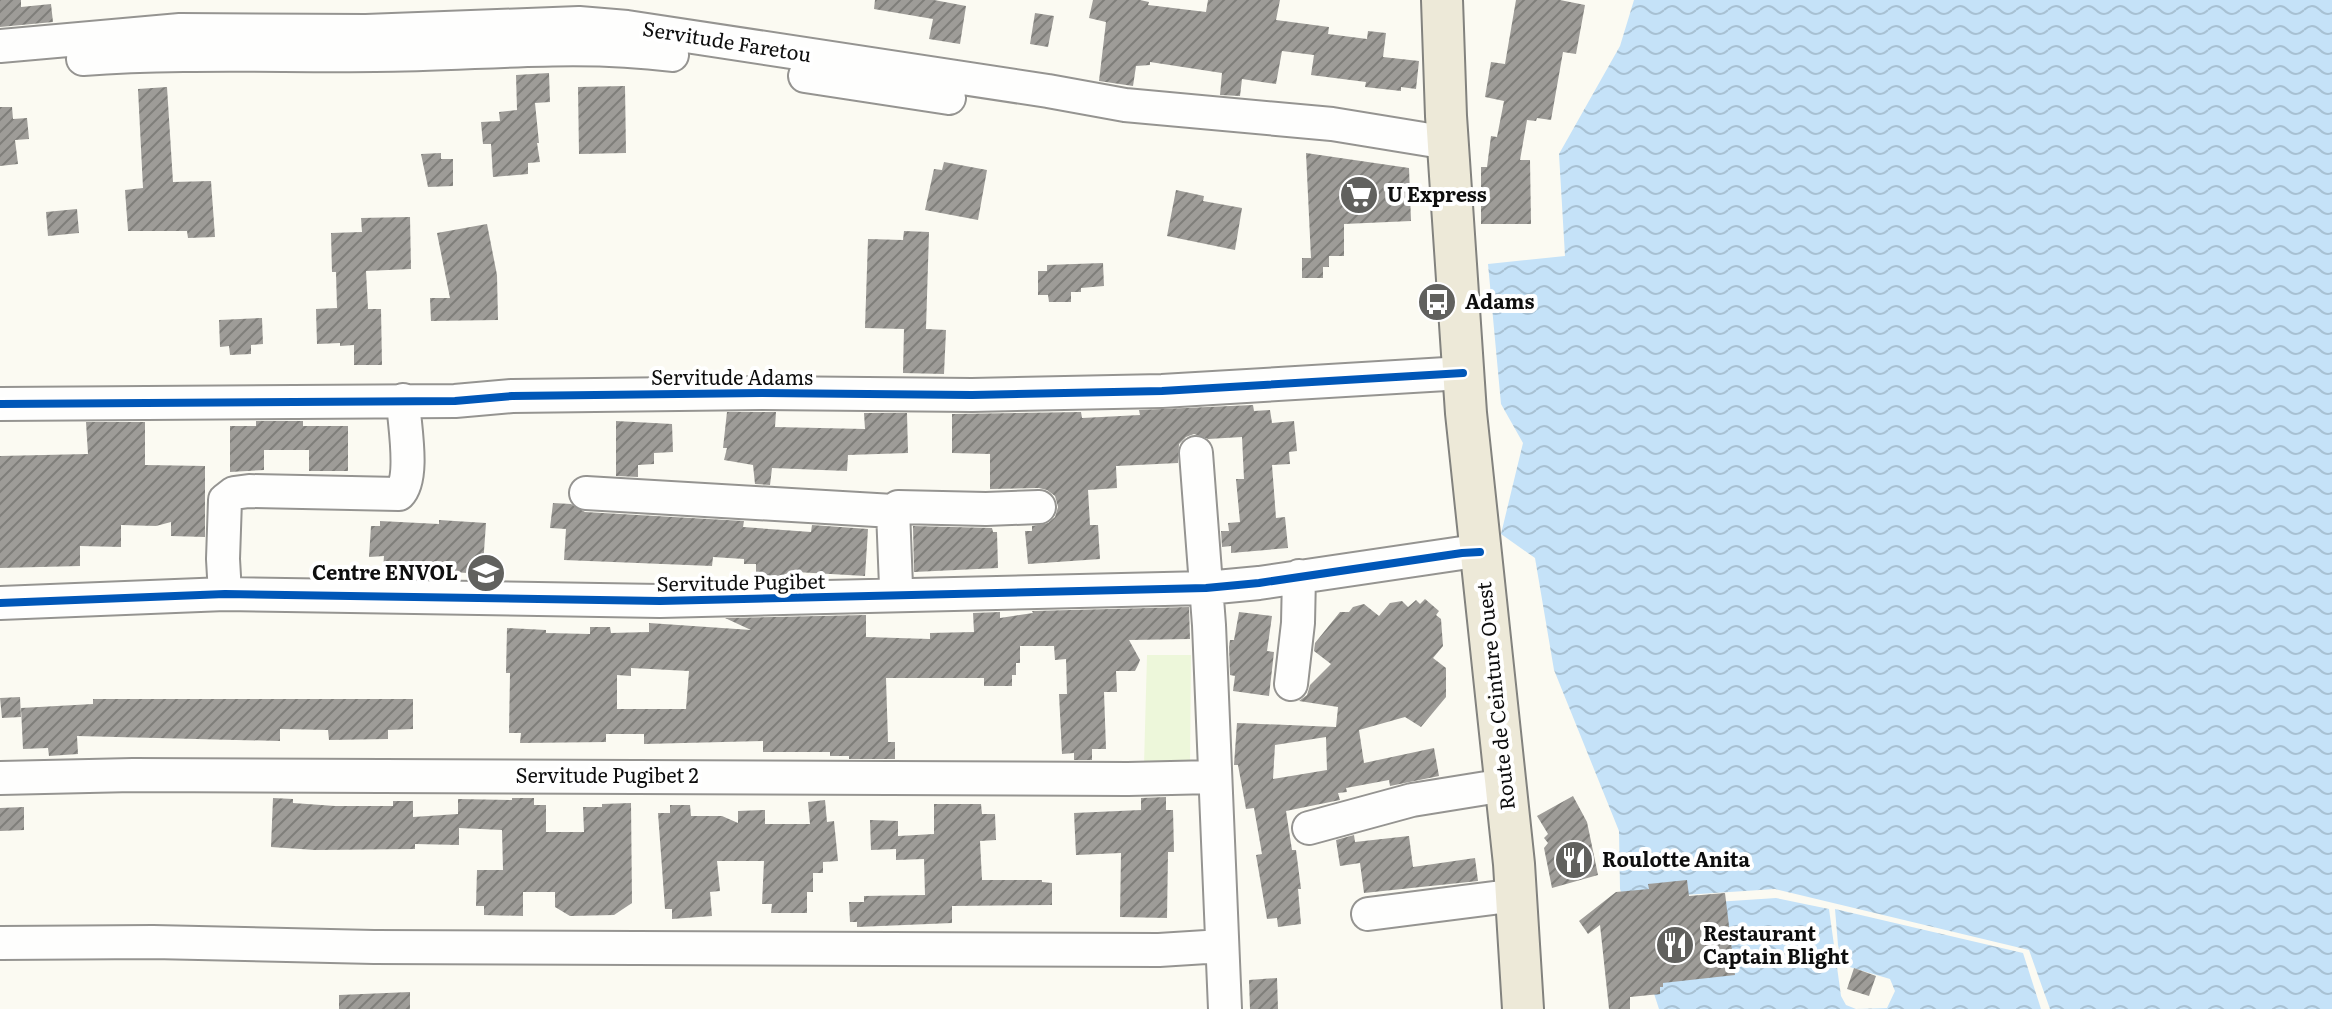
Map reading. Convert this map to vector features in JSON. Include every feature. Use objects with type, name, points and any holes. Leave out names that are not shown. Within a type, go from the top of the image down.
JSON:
[{"type":"main road","name":"Route de Ceinture Ouest","points":[[1442,0],[1463,373],[1517,895],[1523,1009]]},
{"type":"street","name":"Servitude Faretou","points":[[0,46],[180,30],[366,31],[579,23],[627,27],[1094,101],[1332,124],[1448,149]]},
{"type":"street","name":"Servitude Faretou","points":[[0,65],[151,57],[375,55],[604,48],[1075,116],[1200,126],[1347,146],[1448,149]]},
{"type":"street","name":"Servitude Adams","points":[[0,404],[179,405],[455,401],[512,396],[762,393],[972,395],[1162,391],[1463,373]]},
{"type":"street","points":[[225,594],[225,500],[234,493],[249,491],[399,494],[406,487],[408,474],[403,400]]},
{"type":"street","points":[[1196,453],[1206,588],[1225,1009]]},
{"type":"street","points":[[586,493],[893,511],[906,506],[1039,507]]},
{"type":"street","points":[[892,594],[896,586],[893,511]]},
{"type":"street","name":"Servitude Pugibet","points":[[0,603],[225,594],[660,601],[1206,588],[1480,552]]},
{"type":"street","points":[[1291,684],[1298,623],[1299,576]]},
{"type":"street","name":"Servitude Pugibet 2","points":[[0,778],[133,775],[1214,777]]},
{"type":"street","points":[[1309,828],[1412,800],[1505,785]]},
{"type":"street","points":[[1368,914],[1517,895]]},
{"type":"street","points":[[0,943],[1159,950],[1222,946]]},
{"type":"green space","points":[[1147,655],[1191,655],[1190,767],[1144,765]]},
{"type":"water","points":[[1634,0],[2332,0],[2332,1009],[1659,1009],[1620,889],[1619,831],[1554,670],[1535,558],[1501,534],[1523,443],[1501,404],[1488,264],[1565,256],[1559,154],[1620,46]]},
{"type":"pier","points":[[1775,889],[2029,950],[2050,1009],[2041,1009],[2023,953],[1835,909],[1843,965],[1890,979],[1895,991],[1887,1008],[1856,1009],[1846,1005],[1841,996],[1829,909],[1776,898],[1626,908],[1623,899]]},
{"type":"building","points":[[0,0],[21,0],[21,7],[51,4],[53,22],[0,27]]},
{"type":"building","points":[[875,0],[934,0],[966,6],[960,44],[929,39],[933,19],[874,9]]},
{"type":"building","points":[[1093,0],[1140,0],[1149,2],[1148,5],[1206,12],[1208,0],[1280,0],[1276,20],[1329,27],[1328,34],[1367,39],[1368,31],[1386,33],[1383,57],[1419,61],[1416,89],[1401,87],[1401,91],[1365,87],[1366,82],[1311,75],[1314,55],[1282,51],[1276,84],[1242,79],[1240,96],[1220,95],[1222,73],[1150,62],[1150,65],[1136,66],[1133,86],[1099,81],[1106,22],[1089,18]]},
{"type":"building","points":[[1516,0],[1560,0],[1585,5],[1576,54],[1563,52],[1551,120],[1527,120],[1520,160],[1530,160],[1531,224],[1481,224],[1481,167],[1487,167],[1491,136],[1497,137],[1504,101],[1485,97],[1491,62],[1505,64]]},
{"type":"building","points":[[1035,13],[1054,16],[1048,47],[1030,44]]},
{"type":"building","points":[[549,73],[550,102],[535,103],[540,162],[528,163],[528,174],[493,177],[491,144],[483,144],[481,122],[500,121],[499,112],[517,110],[516,75]]},
{"type":"building","points":[[625,86],[626,153],[579,154],[578,87]]},
{"type":"building","points":[[167,87],[173,182],[211,181],[215,237],[188,238],[187,231],[128,231],[125,190],[143,188],[138,89]]},
{"type":"building","points":[[0,107],[12,107],[13,119],[27,118],[29,139],[15,140],[18,164],[0,166]]},
{"type":"building","points":[[441,153],[441,159],[453,159],[453,186],[428,187],[421,154]]},
{"type":"building","name":"U Express","points":[[1306,153],[1409,168],[1411,221],[1344,224],[1344,256],[1329,256],[1329,267],[1323,267],[1323,278],[1302,278],[1302,258],[1311,258]]},
{"type":"building","points":[[944,162],[987,170],[978,220],[925,210],[934,169],[942,170]]},
{"type":"building","points":[[1176,190],[1204,196],[1203,201],[1242,208],[1235,250],[1167,236]]},
{"type":"building","points":[[77,209],[79,233],[48,236],[46,212]]},
{"type":"building","points":[[410,217],[411,269],[366,271],[368,309],[381,309],[382,365],[354,365],[354,345],[317,344],[316,309],[337,308],[331,233],[362,232],[361,218]]},
{"type":"building","points":[[487,224],[497,275],[498,320],[431,321],[430,298],[450,298],[437,233]]},
{"type":"building","points":[[904,231],[929,232],[926,329],[946,330],[944,374],[903,373],[904,329],[865,328],[868,239],[903,240]]},
{"type":"building","points":[[1103,263],[1104,286],[1071,292],[1071,302],[1049,302],[1048,295],[1038,295],[1038,271],[1047,271],[1047,265]]},
{"type":"building","points":[[262,318],[263,344],[251,345],[251,354],[230,355],[229,346],[220,347],[219,320]]},
{"type":"building","points":[[1253,405],[1254,411],[1270,410],[1272,423],[1294,421],[1297,451],[1289,452],[1290,464],[1272,465],[1276,518],[1285,517],[1288,548],[1231,553],[1231,546],[1222,547],[1221,531],[1229,531],[1228,523],[1240,522],[1236,479],[1244,479],[1242,437],[1208,439],[1194,434],[1179,444],[1178,463],[1116,466],[1117,488],[1088,490],[1090,525],[1098,525],[1100,559],[1028,564],[1025,531],[1032,531],[1032,526],[1048,523],[1055,517],[1058,507],[1055,496],[1039,488],[990,489],[990,454],[952,453],[952,414],[1081,412],[1082,418],[1140,415],[1139,410]]},
{"type":"building","points":[[727,412],[776,412],[775,427],[865,429],[864,413],[907,413],[908,453],[848,455],[847,471],[772,468],[770,485],[755,484],[753,465],[724,460]]},
{"type":"building","points":[[256,421],[303,421],[303,426],[348,426],[348,471],[309,471],[309,450],[264,450],[264,470],[230,472],[230,426],[256,426]]},
{"type":"building","points":[[616,421],[672,424],[673,452],[654,453],[654,464],[638,465],[638,477],[616,476]]},
{"type":"building","points":[[86,422],[145,422],[145,465],[205,466],[205,537],[171,536],[171,522],[156,526],[121,525],[121,547],[80,546],[80,566],[0,568],[0,456],[88,454]]},
{"type":"building","points":[[553,503],[571,504],[585,512],[744,521],[743,527],[811,532],[812,525],[868,529],[865,576],[796,572],[795,579],[756,577],[756,564],[744,564],[744,559],[713,557],[712,566],[564,560],[566,529],[550,528]]},
{"type":"building","points":[[439,520],[486,523],[483,565],[469,564],[468,573],[383,568],[384,556],[369,557],[371,526],[380,526],[380,521],[439,524]]},
{"type":"building","points":[[913,526],[992,528],[993,532],[997,532],[998,568],[914,572]]},
{"type":"building","points":[[1425,599],[1439,611],[1436,615],[1441,619],[1443,646],[1433,658],[1446,668],[1446,697],[1421,727],[1405,717],[1359,730],[1364,763],[1434,748],[1439,776],[1390,786],[1389,780],[1346,788],[1347,792],[1338,793],[1340,800],[1286,811],[1292,850],[1296,850],[1301,924],[1278,927],[1277,918],[1267,919],[1256,855],[1262,854],[1254,808],[1246,809],[1238,765],[1234,765],[1237,723],[1336,727],[1338,707],[1299,701],[1331,664],[1314,651],[1315,643],[1340,612],[1349,612],[1353,607],[1364,604],[1379,616],[1390,603],[1402,601],[1408,607],[1416,600],[1420,604]],"holes":[[[1326,737],[1327,770],[1273,779],[1275,745]]]},
{"type":"building","points":[[1189,607],[1190,639],[1129,640],[1140,660],[1135,671],[1116,671],[1117,692],[1104,692],[1106,749],[1092,749],[1092,760],[1074,760],[1074,753],[1062,754],[1059,694],[1067,694],[1066,659],[1055,660],[1054,646],[1020,646],[1020,663],[1016,663],[1012,686],[984,686],[984,678],[886,678],[888,742],[895,742],[895,759],[849,759],[849,756],[830,756],[830,752],[763,752],[763,741],[644,744],[644,734],[606,734],[606,742],[520,743],[521,733],[509,733],[507,628],[590,634],[590,627],[610,627],[611,633],[649,632],[649,623],[751,630],[725,618],[866,615],[866,637],[930,639],[930,633],[974,632],[973,613],[1000,612],[1000,618],[1032,611]],"holes":[[[631,668],[689,671],[686,709],[617,709],[617,675],[631,676]]]},
{"type":"building","points":[[1239,612],[1272,616],[1267,651],[1274,652],[1269,696],[1233,691],[1235,676],[1230,675],[1229,647],[1230,640],[1234,640]]},
{"type":"building","points":[[20,697],[21,717],[2,718],[0,698]]},
{"type":"building","points":[[93,699],[413,699],[413,729],[388,730],[388,739],[329,740],[328,730],[280,729],[280,741],[77,736],[78,754],[49,756],[48,748],[23,749],[21,708],[93,704]]},
{"type":"building","points":[[1573,796],[1587,822],[1598,875],[1552,888],[1544,848],[1548,843],[1544,838],[1548,834],[1537,816]]},
{"type":"building","points":[[1166,797],[1166,810],[1173,810],[1174,852],[1168,852],[1167,918],[1120,917],[1121,853],[1076,855],[1074,813],[1141,810],[1141,798]]},
{"type":"building","points":[[273,798],[335,806],[393,806],[393,801],[413,801],[413,817],[458,814],[458,799],[534,798],[534,805],[546,805],[546,832],[584,832],[583,807],[631,803],[632,903],[614,915],[570,916],[555,907],[555,892],[523,892],[523,916],[484,915],[484,906],[476,906],[477,870],[503,870],[502,830],[459,828],[459,845],[415,844],[415,849],[271,847]]},
{"type":"building","points":[[825,800],[827,822],[834,821],[838,861],[823,862],[823,873],[813,873],[813,892],[807,892],[807,913],[771,913],[772,904],[762,904],[764,861],[717,861],[720,891],[710,892],[712,916],[672,919],[672,909],[665,909],[658,813],[670,813],[670,805],[690,805],[691,816],[722,816],[738,823],[738,811],[765,810],[765,824],[810,824],[808,802]]},
{"type":"building","points":[[934,804],[981,804],[982,814],[995,814],[996,840],[980,841],[982,880],[1042,880],[1052,883],[1052,905],[952,906],[952,923],[857,927],[857,922],[850,922],[849,902],[864,902],[864,896],[925,895],[924,859],[896,860],[896,849],[871,850],[870,820],[898,821],[898,836],[934,834]]},
{"type":"building","points":[[24,807],[24,830],[0,831],[0,808]]},
{"type":"building","points":[[1354,835],[1355,842],[1409,836],[1413,867],[1475,858],[1478,881],[1364,893],[1360,863],[1340,866],[1336,840]]},
{"type":"building","name":"Restaurant Captain Blight","points":[[1687,880],[1689,896],[1725,893],[1735,975],[1663,983],[1660,994],[1630,997],[1630,1009],[1609,1009],[1600,925],[1588,934],[1579,921],[1616,892],[1649,889],[1648,884]]},
{"type":"building","points":[[1854,968],[1876,976],[1869,996],[1847,989]]},
{"type":"building","points":[[1277,978],[1278,1009],[1250,1009],[1249,980]]},
{"type":"building","points":[[410,992],[410,1009],[339,1009],[339,995]]},
{"type":"cycle path","points":[[0,404],[455,401],[512,396],[762,393],[972,395],[1162,391],[1463,373]]},
{"type":"cycle path","points":[[0,603],[225,594],[660,601],[1206,588],[1480,552]]},
{"type":"place","name":"U Express","points":[[1359,195]]},
{"type":"place","name":"Adams","points":[[1437,302]]},
{"type":"place","name":"Centre ENVOL","points":[[486,573]]},
{"type":"place","name":"Roulotte Anita","points":[[1574,860]]},
{"type":"place","name":"Restaurant Captain Blight","points":[[1675,945]]}]
